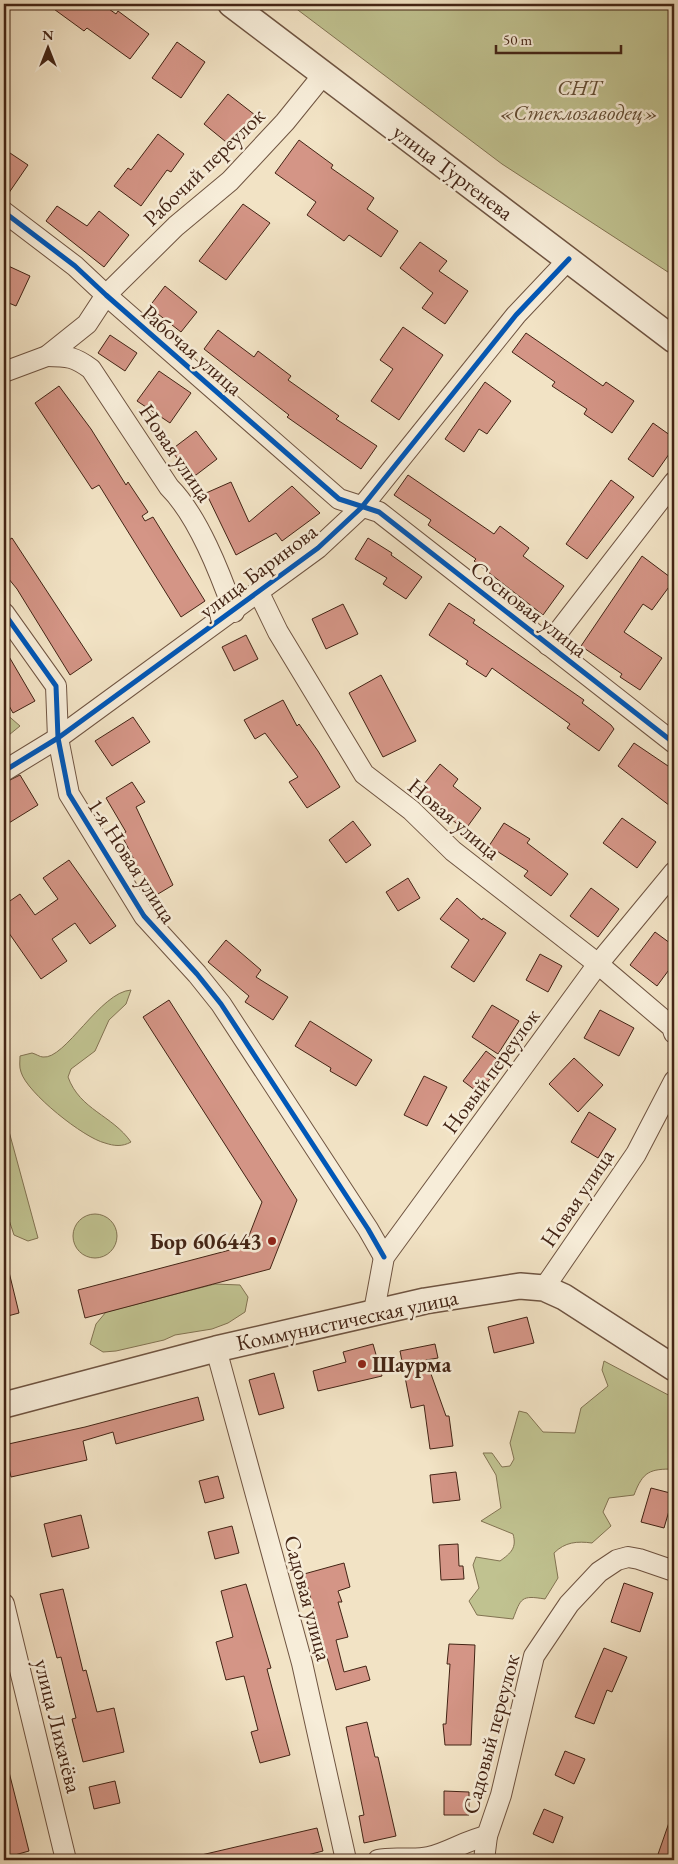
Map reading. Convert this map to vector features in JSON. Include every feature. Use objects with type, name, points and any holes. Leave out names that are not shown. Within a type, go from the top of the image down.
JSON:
[{"type":"street","name":"улица Тургенева","points":[[231,4],[674,340]]},
{"type":"street","name":"Рабочий переулок","points":[[47,356],[87,324],[109,292],[176,226],[230,181],[285,122],[324,75]]},
{"type":"street","name":"Рабочая улица","points":[[4,212],[109,292],[339,499],[361,508]]},
{"type":"street","name":"улица Баринова","points":[[4,771],[58,738],[234,612],[318,548],[361,508],[516,315],[568,259]]},
{"type":"street","points":[[4,372],[47,356]]},
{"type":"street","name":"Новая улица","points":[[47,356],[66,356],[77,359],[92,369],[169,487],[182,500],[222,578],[234,612]]},
{"type":"street","points":[[548,645],[674,482]]},
{"type":"street","name":"Сосновая улица","points":[[361,508],[379,512],[674,742]]},
{"type":"street","name":"Новая улица","points":[[259,593],[278,632],[364,774],[411,810],[453,851],[598,964],[672,1027],[674,1033]]},
{"type":"street","name":"1-я Новая улица","points":[[4,613],[56,686],[58,738],[69,794],[139,908],[221,1004],[362,1220],[384,1258]]},
{"type":"street","name":"Новый переулок","points":[[374,1311],[384,1258],[598,964],[674,872]]},
{"type":"street","name":"Новая улица","points":[[544,1288],[636,1154],[674,1081]]},
{"type":"street","name":"Коммунистическая улица","points":[[4,1405],[216,1349],[374,1311],[490,1289],[520,1286],[544,1288],[588,1310],[674,1368]]},
{"type":"street","name":"Садовая улица","points":[[216,1349],[302,1664],[346,1860]]},
{"type":"street","name":"Садовый переулок","points":[[484,1860],[487,1836],[501,1795],[534,1656],[569,1604],[599,1572],[617,1560],[628,1557],[639,1559],[674,1571]]},
{"type":"street","name":"улица Лихачёва","points":[[4,1604],[12,1676],[66,1860]]},
{"type":"street","points":[[378,1860],[390,1858],[416,1860],[430,1857],[456,1848],[469,1840],[487,1836]]},
{"type":"green space","name":"СНТ «Стеклозаводец»","points":[[290,4],[674,4],[674,276],[502,164]]},
{"type":"green space","points":[[4,712],[20,726],[4,739]]},
{"type":"green space","points":[[131,990],[126,1004],[109,1020],[95,1051],[71,1069],[68,1077],[80,1097],[115,1125],[131,1142],[124,1145],[115,1145],[105,1143],[84,1133],[57,1114],[25,1081],[20,1070],[20,1056],[32,1053],[43,1057],[52,1055],[62,1048],[107,1002],[119,994]]},
{"type":"green space","points":[[4,1113],[38,1238],[28,1241],[14,1235],[4,1205]]},
{"type":"green space","points":[[95,1214],[107,1218],[113,1224],[117,1236],[113,1248],[107,1254],[95,1258],[83,1254],[77,1248],[73,1236],[77,1224],[83,1218]]},
{"type":"green space","points":[[215,1284],[240,1285],[248,1297],[245,1312],[228,1323],[212,1329],[175,1335],[164,1340],[116,1351],[103,1352],[90,1344],[96,1324],[106,1312]]},
{"type":"green space","points":[[604,1361],[674,1398],[674,1469],[648,1473],[637,1487],[634,1495],[609,1498],[603,1512],[611,1526],[592,1543],[572,1543],[558,1549],[554,1553],[558,1578],[545,1599],[526,1598],[520,1602],[513,1619],[477,1615],[469,1601],[479,1588],[473,1565],[476,1557],[500,1561],[514,1547],[513,1534],[481,1521],[501,1508],[496,1475],[483,1453],[492,1453],[502,1467],[510,1466],[514,1459],[510,1443],[519,1411],[527,1413],[543,1432],[575,1433],[581,1408],[608,1386],[602,1370]]},
{"type":"building","points":[[47,4],[102,4],[116,14],[118,11],[149,34],[130,59],[87,28],[84,31]]},
{"type":"building","points":[[177,42],[205,62],[181,98],[152,78]]},
{"type":"building","points":[[228,94],[255,115],[231,146],[204,124]]},
{"type":"building","points":[[158,134],[184,154],[171,172],[167,170],[141,206],[114,186],[128,168],[131,170]]},
{"type":"building","points":[[299,140],[333,165],[331,168],[374,198],[367,209],[398,231],[381,257],[349,235],[344,241],[307,215],[316,202],[275,173]]},
{"type":"building","points":[[4,149],[28,165],[4,200]]},
{"type":"building","points":[[243,204],[270,223],[226,280],[199,261]]},
{"type":"building","points":[[57,206],[87,226],[99,211],[129,235],[104,267],[46,221]]},
{"type":"building","points":[[420,242],[447,261],[439,271],[468,291],[445,324],[422,308],[433,293],[400,268]]},
{"type":"building","points":[[4,264],[30,276],[16,306],[4,301]]},
{"type":"building","points":[[165,286],[197,312],[181,332],[149,307]]},
{"type":"building","points":[[403,327],[443,355],[399,420],[371,401],[393,369],[380,360]]},
{"type":"building","points":[[218,330],[254,357],[258,351],[291,376],[288,380],[339,416],[336,419],[377,446],[361,469],[287,417],[289,415],[204,349]]},
{"type":"building","points":[[526,333],[603,386],[606,382],[634,401],[612,433],[584,414],[587,409],[552,386],[555,382],[512,352]]},
{"type":"building","points":[[110,335],[137,353],[125,371],[98,353]]},
{"type":"building","points":[[159,371],[191,393],[170,423],[137,401]]},
{"type":"building","points":[[485,382],[511,401],[487,434],[479,429],[464,452],[445,439]]},
{"type":"building","points":[[59,386],[91,429],[126,485],[128,482],[148,512],[142,516],[145,521],[153,517],[205,601],[181,617],[99,485],[92,489],[35,403]]},
{"type":"building","points":[[653,423],[674,438],[674,447],[653,477],[628,459]]},
{"type":"building","points":[[196,431],[217,459],[196,475],[190,475],[171,450]]},
{"type":"building","points":[[408,475],[494,534],[500,526],[529,548],[523,556],[564,586],[543,615],[474,561],[476,559],[428,525],[431,520],[394,495]]},
{"type":"building","points":[[611,480],[634,497],[587,559],[566,544]]},
{"type":"building","points":[[231,482],[249,522],[292,486],[320,513],[282,541],[276,533],[236,555],[206,493]]},
{"type":"building","points":[[12,538],[92,660],[70,675],[17,589],[4,573],[4,543]]},
{"type":"building","points":[[368,538],[392,553],[391,555],[422,577],[406,599],[383,584],[387,578],[355,559]]},
{"type":"building","points":[[642,556],[674,580],[652,610],[643,604],[624,632],[662,658],[640,690],[620,677],[622,674],[581,646]]},
{"type":"building","points":[[449,603],[475,620],[473,623],[584,700],[582,703],[611,725],[614,729],[599,751],[567,728],[570,724],[492,668],[486,677],[466,664],[468,661],[429,635]]},
{"type":"building","points":[[343,604],[358,634],[326,649],[312,619]]},
{"type":"building","points":[[246,635],[258,659],[234,671],[222,647]]},
{"type":"building","points":[[4,648],[35,701],[13,713],[4,697]]},
{"type":"building","points":[[381,675],[416,741],[383,757],[349,693]]},
{"type":"building","points":[[283,700],[297,726],[299,724],[340,787],[307,808],[289,782],[298,777],[265,733],[255,739],[244,720]]},
{"type":"building","points":[[133,717],[150,742],[112,766],[95,741]]},
{"type":"building","points":[[634,743],[674,770],[674,809],[618,766]]},
{"type":"building","points":[[440,764],[458,779],[453,786],[481,808],[465,830],[443,813],[446,809],[420,789]]},
{"type":"building","points":[[20,775],[38,805],[4,826],[4,783]]},
{"type":"building","points":[[132,782],[145,802],[136,807],[173,885],[153,897],[121,834],[126,832],[106,798]]},
{"type":"building","points":[[622,818],[656,842],[637,868],[603,843]]},
{"type":"building","points":[[353,821],[371,845],[346,863],[329,840]]},
{"type":"building","points":[[504,823],[530,839],[527,843],[568,874],[551,896],[524,876],[528,871],[489,846]]},
{"type":"building","points":[[69,860],[116,926],[90,944],[75,923],[52,939],[67,961],[41,979],[4,926],[4,905],[20,894],[35,915],[58,899],[43,878]]},
{"type":"building","points":[[408,878],[420,898],[398,911],[386,892]]},
{"type":"building","points":[[591,888],[619,909],[598,937],[570,916]]},
{"type":"building","points":[[457,898],[482,920],[483,918],[506,933],[474,982],[451,967],[469,940],[440,919]]},
{"type":"building","points":[[655,932],[674,946],[674,963],[657,986],[630,965]]},
{"type":"building","points":[[226,940],[261,970],[256,977],[288,997],[273,1020],[245,1002],[249,996],[208,962]]},
{"type":"building","points":[[540,954],[562,966],[548,992],[526,980]]},
{"type":"building","points":[[169,1000],[297,1200],[270,1269],[85,1318],[78,1290],[245,1246],[262,1202],[143,1017]]},
{"type":"building","points":[[492,1005],[519,1021],[498,1054],[472,1037]]},
{"type":"building","points":[[600,1010],[634,1028],[619,1056],[584,1038]]},
{"type":"building","points":[[310,1021],[372,1060],[356,1086],[330,1071],[331,1068],[295,1046]]},
{"type":"building","points":[[486,1051],[502,1063],[479,1093],[463,1081]]},
{"type":"building","points":[[574,1058],[603,1085],[578,1112],[549,1084]]},
{"type":"building","points":[[424,1076],[447,1087],[427,1126],[404,1115]]},
{"type":"building","points":[[589,1112],[616,1129],[598,1158],[571,1142]]},
{"type":"building","points":[[4,1272],[9,1272],[19,1313],[4,1317]]},
{"type":"building","points":[[527,1317],[534,1343],[494,1353],[488,1327]]},
{"type":"building","points":[[373,1344],[382,1376],[318,1391],[313,1371],[346,1362],[343,1352]]},
{"type":"building","points":[[435,1344],[438,1358],[426,1360],[446,1416],[449,1416],[453,1446],[430,1449],[424,1405],[411,1408],[400,1351]]},
{"type":"building","points":[[274,1373],[284,1408],[259,1415],[249,1380]]},
{"type":"building","points":[[198,1397],[204,1420],[116,1444],[113,1432],[83,1441],[87,1460],[11,1477],[4,1445],[85,1427]]},
{"type":"building","points":[[456,1472],[460,1500],[433,1503],[430,1475]]},
{"type":"building","points":[[218,1476],[224,1498],[205,1503],[199,1481]]},
{"type":"building","points":[[651,1488],[674,1494],[664,1528],[641,1522]]},
{"type":"building","points":[[81,1515],[89,1548],[52,1557],[44,1524]]},
{"type":"building","points":[[232,1526],[239,1553],[215,1559],[208,1532]]},
{"type":"building","points":[[458,1544],[459,1566],[463,1566],[464,1579],[441,1580],[439,1545]]},
{"type":"building","points":[[344,1563],[350,1587],[338,1591],[342,1602],[338,1602],[348,1637],[336,1640],[344,1672],[366,1666],[370,1680],[336,1690],[304,1574]]},
{"type":"building","points":[[624,1583],[653,1593],[640,1632],[611,1622]]},
{"type":"building","points":[[246,1584],[271,1668],[267,1669],[290,1755],[260,1763],[251,1732],[258,1730],[244,1676],[226,1680],[216,1642],[233,1637],[221,1591]]},
{"type":"building","points":[[63,1589],[83,1671],[86,1670],[97,1712],[114,1708],[124,1752],[83,1762],[72,1719],[76,1718],[61,1657],[57,1658],[40,1594]]},
{"type":"building","points":[[449,1644],[475,1645],[471,1745],[445,1745],[443,1724],[446,1724],[450,1664],[447,1664]]},
{"type":"building","points":[[604,1648],[627,1657],[612,1692],[607,1690],[594,1724],[575,1717]]},
{"type":"building","points":[[367,1722],[375,1757],[378,1757],[396,1836],[364,1843],[359,1816],[364,1815],[346,1727]]},
{"type":"building","points":[[565,1751],[585,1759],[574,1784],[555,1775]]},
{"type":"building","points":[[4,1772],[9,1772],[29,1851],[4,1858]]},
{"type":"building","points":[[115,1781],[120,1803],[94,1809],[89,1787]]},
{"type":"building","points":[[444,1791],[469,1792],[469,1815],[444,1815]]},
{"type":"building","points":[[544,1809],[563,1817],[553,1843],[533,1834]]},
{"type":"building","points":[[672,1814],[674,1814],[674,1860],[656,1860]]},
{"type":"building","points":[[317,1828],[323,1851],[288,1860],[198,1860],[197,1856]]},
{"type":"cycle path","points":[[4,212],[75,266],[339,499],[379,512],[674,743]]},
{"type":"cycle path","points":[[4,771],[58,738],[318,548],[361,508],[516,315],[569,259]]},
{"type":"cycle path","points":[[4,613],[56,686],[58,738],[69,794],[144,916],[197,974],[221,1004],[368,1229],[384,1257]]},
{"type":"place","name":"Бор 606443","points":[[272,1241]]},
{"type":"place","name":"Шаурма","points":[[362,1364]]}]
